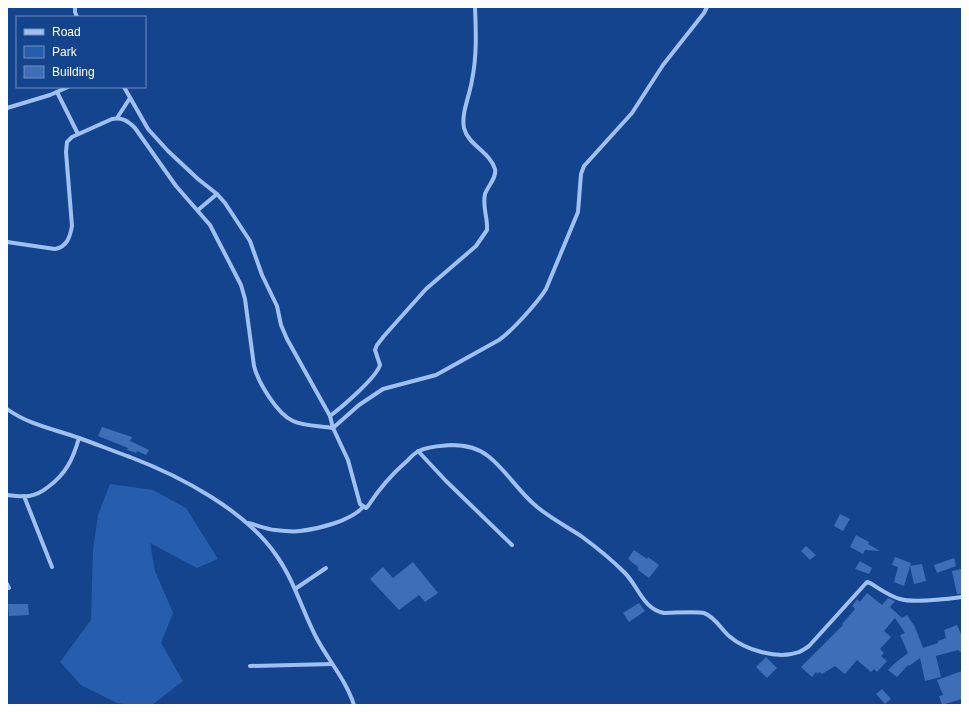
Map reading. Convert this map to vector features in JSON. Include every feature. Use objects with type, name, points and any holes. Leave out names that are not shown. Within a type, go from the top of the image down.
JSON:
[{"type":"street","points":[[330,416],[354,396],[377,372],[380,365],[375,350],[376,345],[426,289],[476,246],[487,230],[484,204],[485,196],[495,173],[495,169],[488,158],[473,143],[464,128],[464,114],[472,79],[476,31],[475,7]]},
{"type":"street","points":[[333,428],[359,404],[383,389],[436,375],[499,340],[507,334],[540,297],[546,288],[578,212],[581,174],[584,166],[632,113],[663,66],[707,7]]},
{"type":"street","points":[[7,108],[66,88]]},
{"type":"street","points":[[125,88],[148,129],[163,146],[198,179],[217,194],[225,203],[250,241],[262,274],[277,306],[287,339],[330,416],[333,428],[348,460],[354,477],[358,498],[363,507]]},
{"type":"street","points":[[57,92],[78,134]]},
{"type":"street","points":[[118,118],[130,98]]},
{"type":"street","points":[[7,242],[55,249],[60,248],[67,242],[72,226],[66,147],[69,139],[112,119],[118,118],[127,121],[135,128],[176,186],[210,225],[243,290],[254,366],[256,373],[270,398],[287,417],[293,421],[333,428]]},
{"type":"street","points":[[198,210],[217,194]]},
{"type":"street","points":[[7,408],[21,418],[32,423],[79,438],[176,476],[228,508],[248,523],[276,555],[295,589],[316,637],[343,682],[354,705]]},
{"type":"street","points":[[7,495],[30,496],[41,492],[60,478],[67,469],[75,453],[79,438]]},
{"type":"street","points":[[248,523],[274,530],[299,531],[333,523],[359,512],[363,507],[366,508],[383,484],[418,451],[436,446],[468,445],[489,456],[517,488],[535,505],[553,519],[581,536],[626,573],[642,598],[652,608],[658,612],[703,613],[712,617],[728,635],[737,642],[754,650],[785,655],[799,652],[809,646],[867,582],[902,600],[932,600],[962,597]]},
{"type":"street","points":[[418,451],[446,481],[512,545]]},
{"type":"street","points":[[24,496],[52,567]]},
{"type":"street","points":[[295,589],[326,568]]},
{"type":"street","points":[[250,666],[332,664]]},
{"type":"green space","points":[[110,484],[153,490],[186,508],[218,559],[197,568],[150,543],[155,571],[173,613],[161,643],[183,681],[152,705],[117,703],[81,685],[60,662],[91,620],[93,550],[98,515]]},
{"type":"building","points":[[102,427],[132,437],[130,441],[149,450],[146,455],[137,451],[136,453],[127,450],[128,448],[98,436]]},
{"type":"building","points":[[840,514],[850,519],[843,531],[834,526]]},
{"type":"building","points":[[856,535],[869,542],[868,544],[880,551],[865,550],[863,554],[850,547]]},
{"type":"building","points":[[806,546],[816,555],[810,560],[801,551]]},
{"type":"building","points":[[634,550],[647,559],[648,557],[659,565],[649,578],[638,570],[638,567],[628,559]]},
{"type":"building","points":[[895,557],[911,563],[904,586],[894,582],[898,567],[892,565]]},
{"type":"building","points":[[954,558],[956,566],[937,573],[934,565]]},
{"type":"building","points":[[860,561],[872,568],[869,574],[855,569]]},
{"type":"building","points":[[413,562],[438,593],[425,602],[419,595],[399,610],[370,579],[383,567],[393,578]]},
{"type":"building","points":[[922,564],[926,581],[914,584],[910,566]]},
{"type":"building","points":[[961,569],[962,594],[957,594],[952,571]]},
{"type":"building","points":[[867,593],[882,605],[888,598],[895,601],[890,607],[902,618],[907,615],[915,627],[923,648],[938,643],[938,641],[946,638],[944,630],[957,625],[962,636],[962,653],[958,650],[936,656],[941,677],[925,681],[920,658],[909,666],[908,665],[897,677],[888,670],[908,653],[900,635],[905,633],[895,618],[884,631],[891,637],[880,649],[884,653],[881,656],[887,661],[877,672],[874,669],[871,672],[857,660],[845,674],[835,666],[822,674],[819,672],[818,674],[816,672],[812,677],[801,667],[843,625],[842,624],[855,609],[852,606],[857,599],[860,602]]},
{"type":"building","points":[[639,603],[645,611],[629,622],[623,613]]},
{"type":"building","points":[[8,604],[28,604],[29,615],[9,616]]},
{"type":"building","points":[[766,657],[777,668],[767,678],[756,667]]},
{"type":"building","points":[[962,671],[962,699],[942,705],[939,696],[943,695],[937,680]]},
{"type":"building","points":[[882,689],[891,699],[885,704],[876,694]]}]
